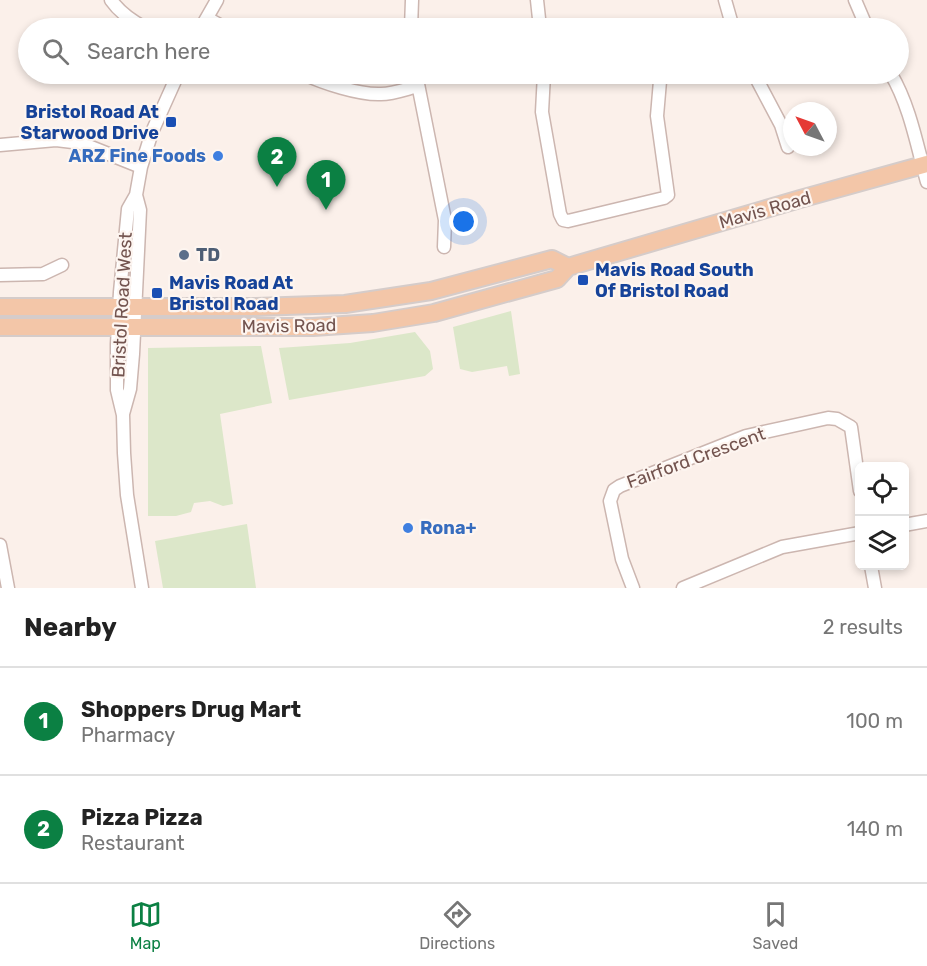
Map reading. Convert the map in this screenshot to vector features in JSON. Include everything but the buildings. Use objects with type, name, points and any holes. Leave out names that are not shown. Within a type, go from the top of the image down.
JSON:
[{"type":"main road","name":"Mavis Road","points":[[0,327],[313,327],[372,323],[435,313],[557,279],[568,267],[800,199],[926,171]]},
{"type":"main road","name":"Mavis Road","points":[[0,307],[256,307],[345,304],[431,291],[552,259],[568,267]]},
{"type":"street","points":[[111,0],[128,18]]},
{"type":"street","points":[[207,18],[217,0]]},
{"type":"street","points":[[411,18],[412,0]]},
{"type":"street","points":[[537,0],[539,18]]},
{"type":"street","points":[[725,0],[730,18]]},
{"type":"street","points":[[855,0],[863,18]]},
{"type":"street","name":"Bristol Road West","points":[[142,588],[127,495],[123,415],[117,390],[126,327],[128,209],[136,195],[141,167],[152,132],[174,84]]},
{"type":"street","points":[[336,84],[364,93],[382,94],[407,84]]},
{"type":"street","points":[[418,84],[445,220],[444,247]]},
{"type":"street","points":[[543,84],[542,112],[560,214],[562,220],[568,221],[664,198],[668,195],[657,116],[660,84]]},
{"type":"street","points":[[759,84],[783,131]]},
{"type":"street","points":[[896,84],[926,171]]},
{"type":"street","points":[[0,145],[56,140],[81,143],[141,167]]},
{"type":"street","points":[[0,275],[43,274],[62,265]]},
{"type":"street","name":"Fairford Crescent","points":[[633,588],[622,559],[610,501],[614,490],[620,486],[746,436],[828,418],[837,418],[851,427],[856,462]]},
{"type":"street","points":[[909,524],[927,521]]},
{"type":"street","points":[[682,588],[782,547],[855,534]]},
{"type":"street","points":[[0,545],[8,588]]},
{"type":"street","points":[[872,570],[875,588]]},
{"type":"green space","points":[[511,311],[520,374],[509,376],[507,366],[472,372],[460,369],[453,327]]},
{"type":"green space","points":[[415,332],[430,351],[433,369],[425,376],[289,400],[279,348],[350,343]]},
{"type":"green space","points":[[261,346],[272,403],[220,414],[233,504],[223,506],[210,501],[194,503],[191,512],[176,516],[148,516],[148,348]]},
{"type":"green space","points":[[247,524],[256,588],[163,588],[155,541]]},
{"type":"place","name":"Bristol Road At Starwood Drive","points":[[171,122]]},
{"type":"place","name":"ARZ Fine Foods","points":[[218,156]]},
{"type":"place","name":"Pizza Pizza","points":[[277,187]]},
{"type":"place","name":"Shoppers Drug Mart","points":[[326,210]]},
{"type":"place","name":"TD","points":[[184,255]]},
{"type":"place","name":"Mavis Road South Of Bristol Road","points":[[583,280]]},
{"type":"place","name":"Mavis Road At Bristol Road","points":[[157,293]]},
{"type":"place","name":"Rona+","points":[[408,528]]}]
